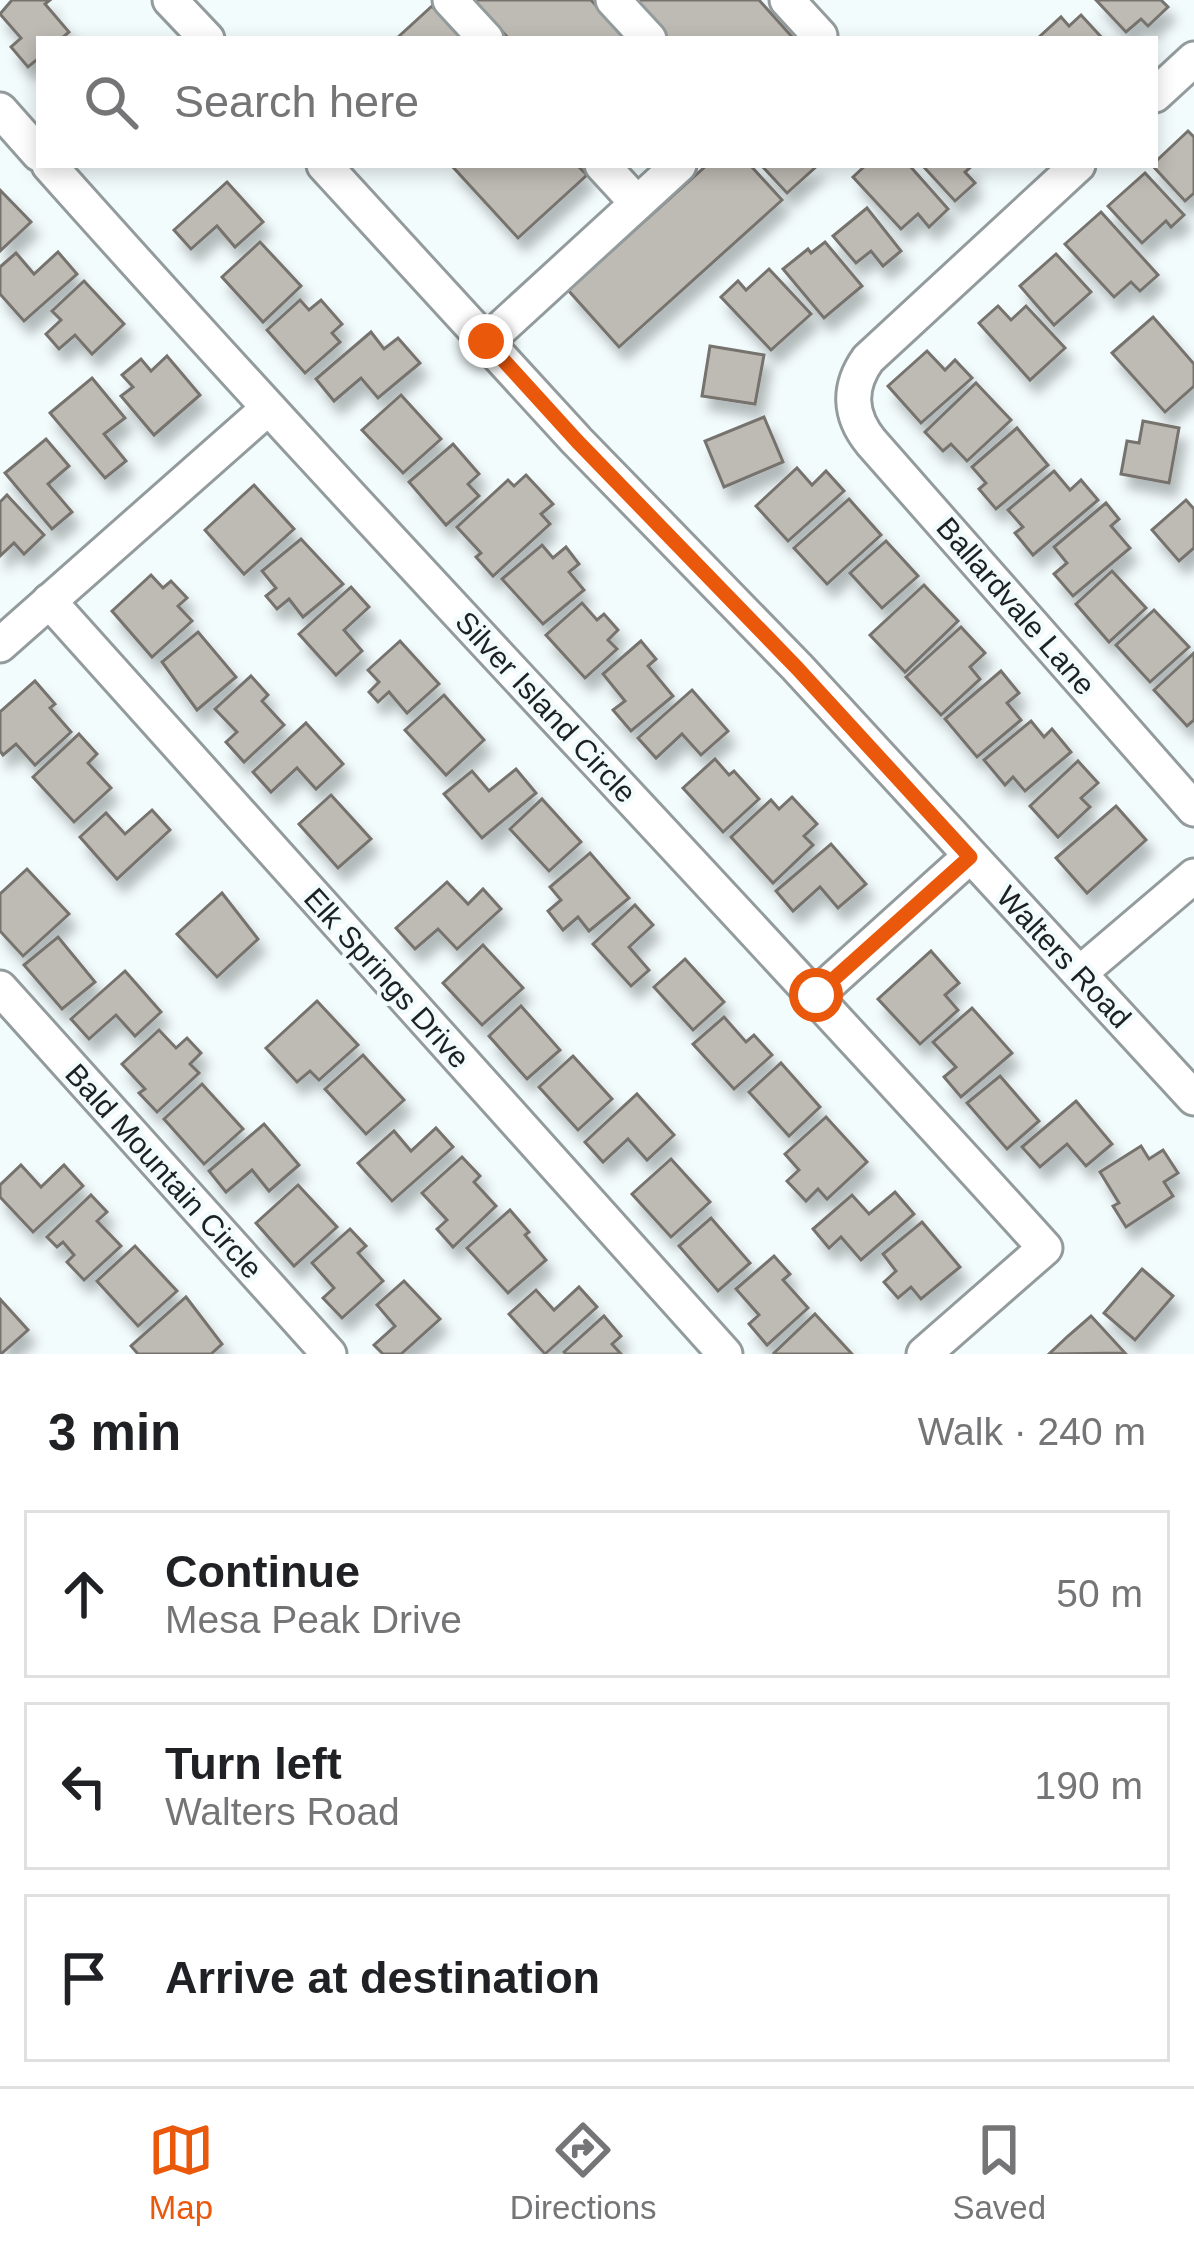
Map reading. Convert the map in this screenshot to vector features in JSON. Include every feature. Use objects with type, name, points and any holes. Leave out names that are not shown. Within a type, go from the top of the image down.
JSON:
[{"type":"street","points":[[170,0],[204,36]]},
{"type":"street","points":[[199,0],[227,36]]},
{"type":"street","points":[[450,0],[483,36]]},
{"type":"street","points":[[613,0],[646,36]]},
{"type":"street","points":[[787,0],[820,36]]},
{"type":"street","points":[[1158,91],[1194,59]]},
{"type":"street","points":[[0,110],[36,151]]},
{"type":"street","name":"Silver Island Circle","points":[[52,168],[266,410],[816,995],[1045,1248],[924,1354]]},
{"type":"street","points":[[605,168],[637,203]]},
{"type":"street","points":[[486,341],[676,168]]},
{"type":"street","name":"Ballardvale Lane","points":[[1075,168],[868,358],[853,395],[863,432],[1194,809]]},
{"type":"street","name":"Walters Road","points":[[332,172],[577,441],[797,668],[1194,1097]]},
{"type":"street","points":[[0,645],[266,410]]},
{"type":"street","name":"Elk Springs Drive","points":[[50,601],[725,1354]]},
{"type":"street","points":[[816,995],[970,857]]},
{"type":"street","points":[[1080,973],[1194,876]]},
{"type":"street","name":"Bald Mountain Circle","points":[[0,988],[328,1354]]},
{"type":"building","points":[[12,0],[50,0],[45,4],[69,32],[36,36],[36,60],[28,67],[11,47],[21,38],[0,14]]},
{"type":"building","points":[[474,0],[591,0],[623,36],[506,36]]},
{"type":"building","points":[[633,0],[759,0],[791,36],[665,36]]},
{"type":"building","points":[[1096,0],[1161,0],[1168,7],[1148,26],[1141,19],[1126,32]]},
{"type":"building","points":[[432,6],[459,36],[399,36]]},
{"type":"building","points":[[1081,15],[1100,36],[1040,36],[1061,17],[1069,26]]},
{"type":"building","points":[[1188,131],[1194,137],[1194,193],[1185,201],[1155,168]]},
{"type":"building","points":[[454,168],[580,168],[587,175],[518,238]]},
{"type":"building","points":[[704,168],[753,168],[782,200],[619,347],[568,290]]},
{"type":"building","points":[[764,168],[815,168],[787,193]]},
{"type":"building","points":[[863,168],[912,168],[948,209],[929,227],[918,214],[901,229],[853,177]]},
{"type":"building","points":[[925,168],[970,168],[965,172],[975,183],[955,201]]},
{"type":"building","points":[[1145,173],[1184,215],[1171,227],[1166,221],[1142,243],[1108,206]]},
{"type":"building","points":[[227,182],[263,222],[235,247],[217,226],[191,249],[174,230]]},
{"type":"building","points":[[0,190],[31,222],[0,251]]},
{"type":"building","points":[[867,208],[901,251],[883,266],[871,251],[856,263],[833,236]]},
{"type":"building","points":[[1101,212],[1158,275],[1140,291],[1131,282],[1114,297],[1065,244]]},
{"type":"building","points":[[260,242],[301,286],[263,322],[222,277]]},
{"type":"building","points":[[825,242],[862,286],[824,318],[783,269]]},
{"type":"building","points":[[58,252],[77,274],[24,321],[0,294],[0,267],[16,253],[34,274]]},
{"type":"building","points":[[1056,254],[1091,292],[1054,325],[1020,286]]},
{"type":"building","points":[[769,269],[811,314],[771,350],[721,297],[738,281],[746,290]]},
{"type":"building","points":[[84,281],[124,324],[92,354],[75,335],[59,349],[46,334],[61,320],[52,311]]},
{"type":"building","points":[[300,300],[309,310],[321,300],[342,324],[332,333],[340,342],[305,373],[267,330]]},
{"type":"building","points":[[998,306],[1011,320],[1026,306],[1065,348],[1030,380],[979,323]]},
{"type":"building","points":[[1153,317],[1194,364],[1194,386],[1165,412],[1112,353]]},
{"type":"building","points":[[371,332],[384,349],[398,338],[420,363],[378,398],[361,378],[334,401],[316,379]]},
{"type":"building","points":[[710,346],[764,355],[755,404],[702,396]]},
{"type":"building","points":[[927,351],[945,370],[955,360],[972,378],[921,423],[888,386]]},
{"type":"building","points":[[167,356],[200,395],[154,435],[121,396],[133,387],[122,375],[141,359],[151,371]]},
{"type":"building","points":[[92,378],[125,418],[104,434],[126,461],[105,478],[50,413]]},
{"type":"building","points":[[976,383],[1011,420],[967,461],[951,444],[943,451],[925,432]]},
{"type":"building","points":[[401,395],[441,439],[403,473],[362,430]]},
{"type":"building","points":[[764,417],[783,462],[724,487],[705,441]]},
{"type":"building","points":[[1143,421],[1179,428],[1169,483],[1121,474],[1127,441],[1139,443]]},
{"type":"building","points":[[1017,428],[1048,465],[996,509],[979,489],[986,483],[972,467]]},
{"type":"building","points":[[46,439],[69,466],[48,484],[72,512],[52,529],[5,473]]},
{"type":"building","points":[[453,444],[479,474],[468,484],[479,496],[446,525],[409,482]]},
{"type":"building","points":[[797,468],[812,485],[826,471],[844,491],[788,541],[756,506]]},
{"type":"building","points":[[1054,471],[1070,490],[1081,480],[1098,500],[1033,555],[1015,533],[1023,527],[1008,510]]},
{"type":"building","points":[[526,475],[553,504],[541,514],[550,524],[493,576],[476,557],[481,553],[457,527],[508,480],[514,486]]},
{"type":"building","points":[[254,485],[294,529],[244,574],[205,530]]},
{"type":"building","points":[[7,495],[44,535],[24,554],[14,543],[0,556],[0,502]]},
{"type":"building","points":[[849,499],[881,535],[827,584],[794,548]]},
{"type":"building","points":[[1186,500],[1194,509],[1194,548],[1179,561],[1152,530]]},
{"type":"building","points":[[1106,503],[1119,519],[1111,526],[1130,548],[1073,596],[1054,574],[1067,563],[1054,547]]},
{"type":"building","points":[[301,539],[343,584],[303,617],[289,599],[277,609],[266,596],[276,588],[262,571]]},
{"type":"building","points":[[886,541],[918,576],[882,608],[850,573]]},
{"type":"building","points":[[542,545],[553,558],[566,547],[579,564],[569,572],[584,590],[543,624],[502,579]]},
{"type":"building","points":[[1112,571],[1146,608],[1109,642],[1076,604]]},
{"type":"building","points":[[151,575],[163,588],[171,581],[187,598],[178,606],[192,621],[152,657],[112,611]]},
{"type":"building","points":[[924,585],[958,621],[905,672],[870,635]]},
{"type":"building","points":[[351,587],[369,607],[344,630],[362,651],[336,675],[299,634]]},
{"type":"building","points":[[582,603],[597,620],[604,614],[618,630],[608,640],[617,649],[585,678],[546,635]]},
{"type":"building","points":[[1154,610],[1189,647],[1150,682],[1116,645]]},
{"type":"building","points":[[961,627],[985,653],[970,667],[980,679],[941,715],[906,677]]},
{"type":"building","points":[[198,632],[236,677],[197,710],[162,662]]},
{"type":"building","points":[[400,641],[439,684],[407,713],[389,692],[378,702],[369,692],[379,682],[368,670]]},
{"type":"building","points":[[641,641],[656,659],[648,666],[673,696],[631,731],[613,710],[625,701],[603,674]]},
{"type":"building","points":[[1194,653],[1194,720],[1187,726],[1154,690]]},
{"type":"building","points":[[1001,671],[1019,693],[1007,703],[1021,720],[977,757],[945,719]]},
{"type":"building","points":[[251,676],[268,695],[262,701],[284,725],[244,762],[226,742],[237,732],[215,709]]},
{"type":"building","points":[[35,681],[71,732],[35,765],[16,744],[3,755],[0,751],[0,712]]},
{"type":"building","points":[[692,690],[728,731],[701,755],[682,734],[656,758],[638,738]]},
{"type":"building","points":[[444,695],[484,740],[446,775],[405,730]]},
{"type":"building","points":[[1031,721],[1044,737],[1052,729],[1071,752],[1025,791],[1013,777],[1005,785],[984,760]]},
{"type":"building","points":[[306,723],[343,764],[316,789],[297,768],[271,792],[253,772]]},
{"type":"building","points":[[79,734],[97,754],[88,763],[111,788],[74,822],[33,777]]},
{"type":"building","points":[[715,759],[729,775],[734,771],[759,799],[723,832],[683,788]]},
{"type":"building","points":[[1078,761],[1098,783],[1081,798],[1090,807],[1058,837],[1030,806]]},
{"type":"building","points":[[516,769],[536,793],[482,838],[444,794],[472,771],[489,791]]},
{"type":"building","points":[[331,795],[371,839],[338,868],[299,824]]},
{"type":"building","points":[[792,797],[817,824],[804,836],[813,845],[773,883],[731,837],[771,800],[779,809]]},
{"type":"building","points":[[542,799],[581,842],[549,871],[510,829]]},
{"type":"building","points":[[1116,806],[1146,840],[1087,893],[1056,858]]},
{"type":"building","points":[[152,810],[170,830],[117,879],[80,837],[106,813],[125,834]]},
{"type":"building","points":[[831,844],[866,884],[838,908],[820,887],[793,911],[776,891]]},
{"type":"building","points":[[590,853],[629,898],[589,931],[578,917],[563,930],[548,911],[561,900],[550,887]]},
{"type":"building","points":[[27,869],[69,914],[23,956],[0,931],[0,894]]},
{"type":"building","points":[[447,882],[468,904],[483,889],[501,909],[457,949],[438,929],[415,949],[396,928]]},
{"type":"building","points":[[222,893],[258,939],[217,977],[177,934]]},
{"type":"building","points":[[635,905],[653,925],[629,947],[649,970],[631,986],[593,944]]},
{"type":"building","points":[[58,937],[95,982],[62,1009],[24,965]]},
{"type":"building","points":[[483,945],[523,988],[482,1025],[443,983]]},
{"type":"building","points":[[931,951],[959,983],[945,995],[958,1010],[920,1044],[878,999]]},
{"type":"building","points":[[685,959],[724,1002],[693,1030],[654,987]]},
{"type":"building","points":[[125,971],[161,1012],[135,1036],[116,1015],[89,1039],[71,1019]]},
{"type":"building","points":[[317,1001],[358,1045],[319,1080],[310,1071],[297,1082],[266,1048]]},
{"type":"building","points":[[521,1006],[560,1050],[527,1079],[489,1036]]},
{"type":"building","points":[[972,1008],[1012,1053],[961,1097],[944,1077],[956,1067],[933,1042]]},
{"type":"building","points":[[724,1017],[746,1042],[754,1035],[772,1055],[734,1089],[693,1044]]},
{"type":"building","points":[[159,1030],[176,1048],[187,1038],[201,1053],[190,1064],[199,1073],[157,1112],[139,1093],[145,1089],[122,1064]]},
{"type":"building","points":[[363,1055],[404,1100],[366,1134],[325,1089]]},
{"type":"building","points":[[573,1056],[612,1099],[578,1130],[539,1087]]},
{"type":"building","points":[[781,1063],[820,1107],[789,1136],[749,1092]]},
{"type":"building","points":[[1000,1076],[1039,1121],[1007,1149],[967,1103]]},
{"type":"building","points":[[202,1084],[243,1129],[204,1164],[164,1119]]},
{"type":"building","points":[[637,1094],[674,1135],[647,1160],[628,1139],[603,1162],[585,1142]]},
{"type":"building","points":[[1076,1101],[1112,1144],[1086,1166],[1067,1144],[1040,1167],[1022,1147]]},
{"type":"building","points":[[826,1117],[867,1162],[827,1199],[818,1189],[806,1201],[787,1181],[799,1170],[785,1154]]},
{"type":"building","points":[[264,1124],[299,1165],[269,1191],[252,1170],[226,1192],[209,1171]]},
{"type":"building","points":[[436,1128],[453,1147],[392,1201],[358,1163],[394,1131],[411,1151]]},
{"type":"building","points":[[1141,1146],[1149,1159],[1163,1150],[1178,1173],[1164,1182],[1173,1196],[1126,1227],[1113,1206],[1119,1203],[1100,1172]]},
{"type":"building","points":[[462,1157],[480,1176],[474,1182],[496,1206],[453,1247],[437,1229],[447,1220],[422,1193]]},
{"type":"building","points":[[671,1159],[710,1202],[671,1237],[632,1194]]},
{"type":"building","points":[[21,1165],[41,1187],[64,1165],[83,1186],[33,1232],[0,1197],[0,1185]]},
{"type":"building","points":[[298,1185],[337,1227],[294,1266],[256,1223]]},
{"type":"building","points":[[895,1192],[914,1214],[861,1260],[841,1237],[829,1248],[813,1229],[852,1195],[869,1214]]},
{"type":"building","points":[[91,1195],[107,1212],[97,1221],[121,1246],[84,1280],[67,1262],[74,1255],[63,1242],[57,1247],[47,1237]]},
{"type":"building","points":[[510,1210],[546,1260],[508,1293],[467,1248]]},
{"type":"building","points":[[711,1218],[750,1263],[718,1291],[679,1246]]},
{"type":"building","points":[[922,1222],[960,1267],[921,1299],[911,1287],[898,1298],[884,1282],[896,1271],[883,1254]]},
{"type":"building","points":[[350,1229],[366,1246],[358,1253],[383,1281],[342,1318],[323,1298],[334,1288],[312,1263]]},
{"type":"building","points":[[135,1246],[177,1291],[138,1326],[97,1281]]},
{"type":"building","points":[[774,1256],[790,1274],[783,1280],[808,1308],[767,1345],[749,1324],[759,1315],[736,1289]]},
{"type":"building","points":[[1142,1269],[1173,1296],[1135,1340],[1104,1313]]},
{"type":"building","points":[[404,1281],[440,1319],[401,1354],[383,1354],[374,1345],[395,1326],[377,1305]]},
{"type":"building","points":[[579,1287],[597,1307],[545,1354],[509,1314],[536,1290],[554,1310]]},
{"type":"building","points":[[186,1297],[222,1344],[211,1354],[138,1354],[131,1346]]},
{"type":"building","points":[[0,1299],[28,1330],[1,1354],[0,1354]]},
{"type":"building","points":[[815,1314],[852,1354],[774,1353]]},
{"type":"building","points":[[604,1316],[621,1336],[612,1344],[621,1354],[564,1352]]},
{"type":"building","points":[[1091,1316],[1125,1353],[1049,1354],[1068,1336]]},
{"type":"route","points":[[486,341],[970,857],[816,995]]}]
